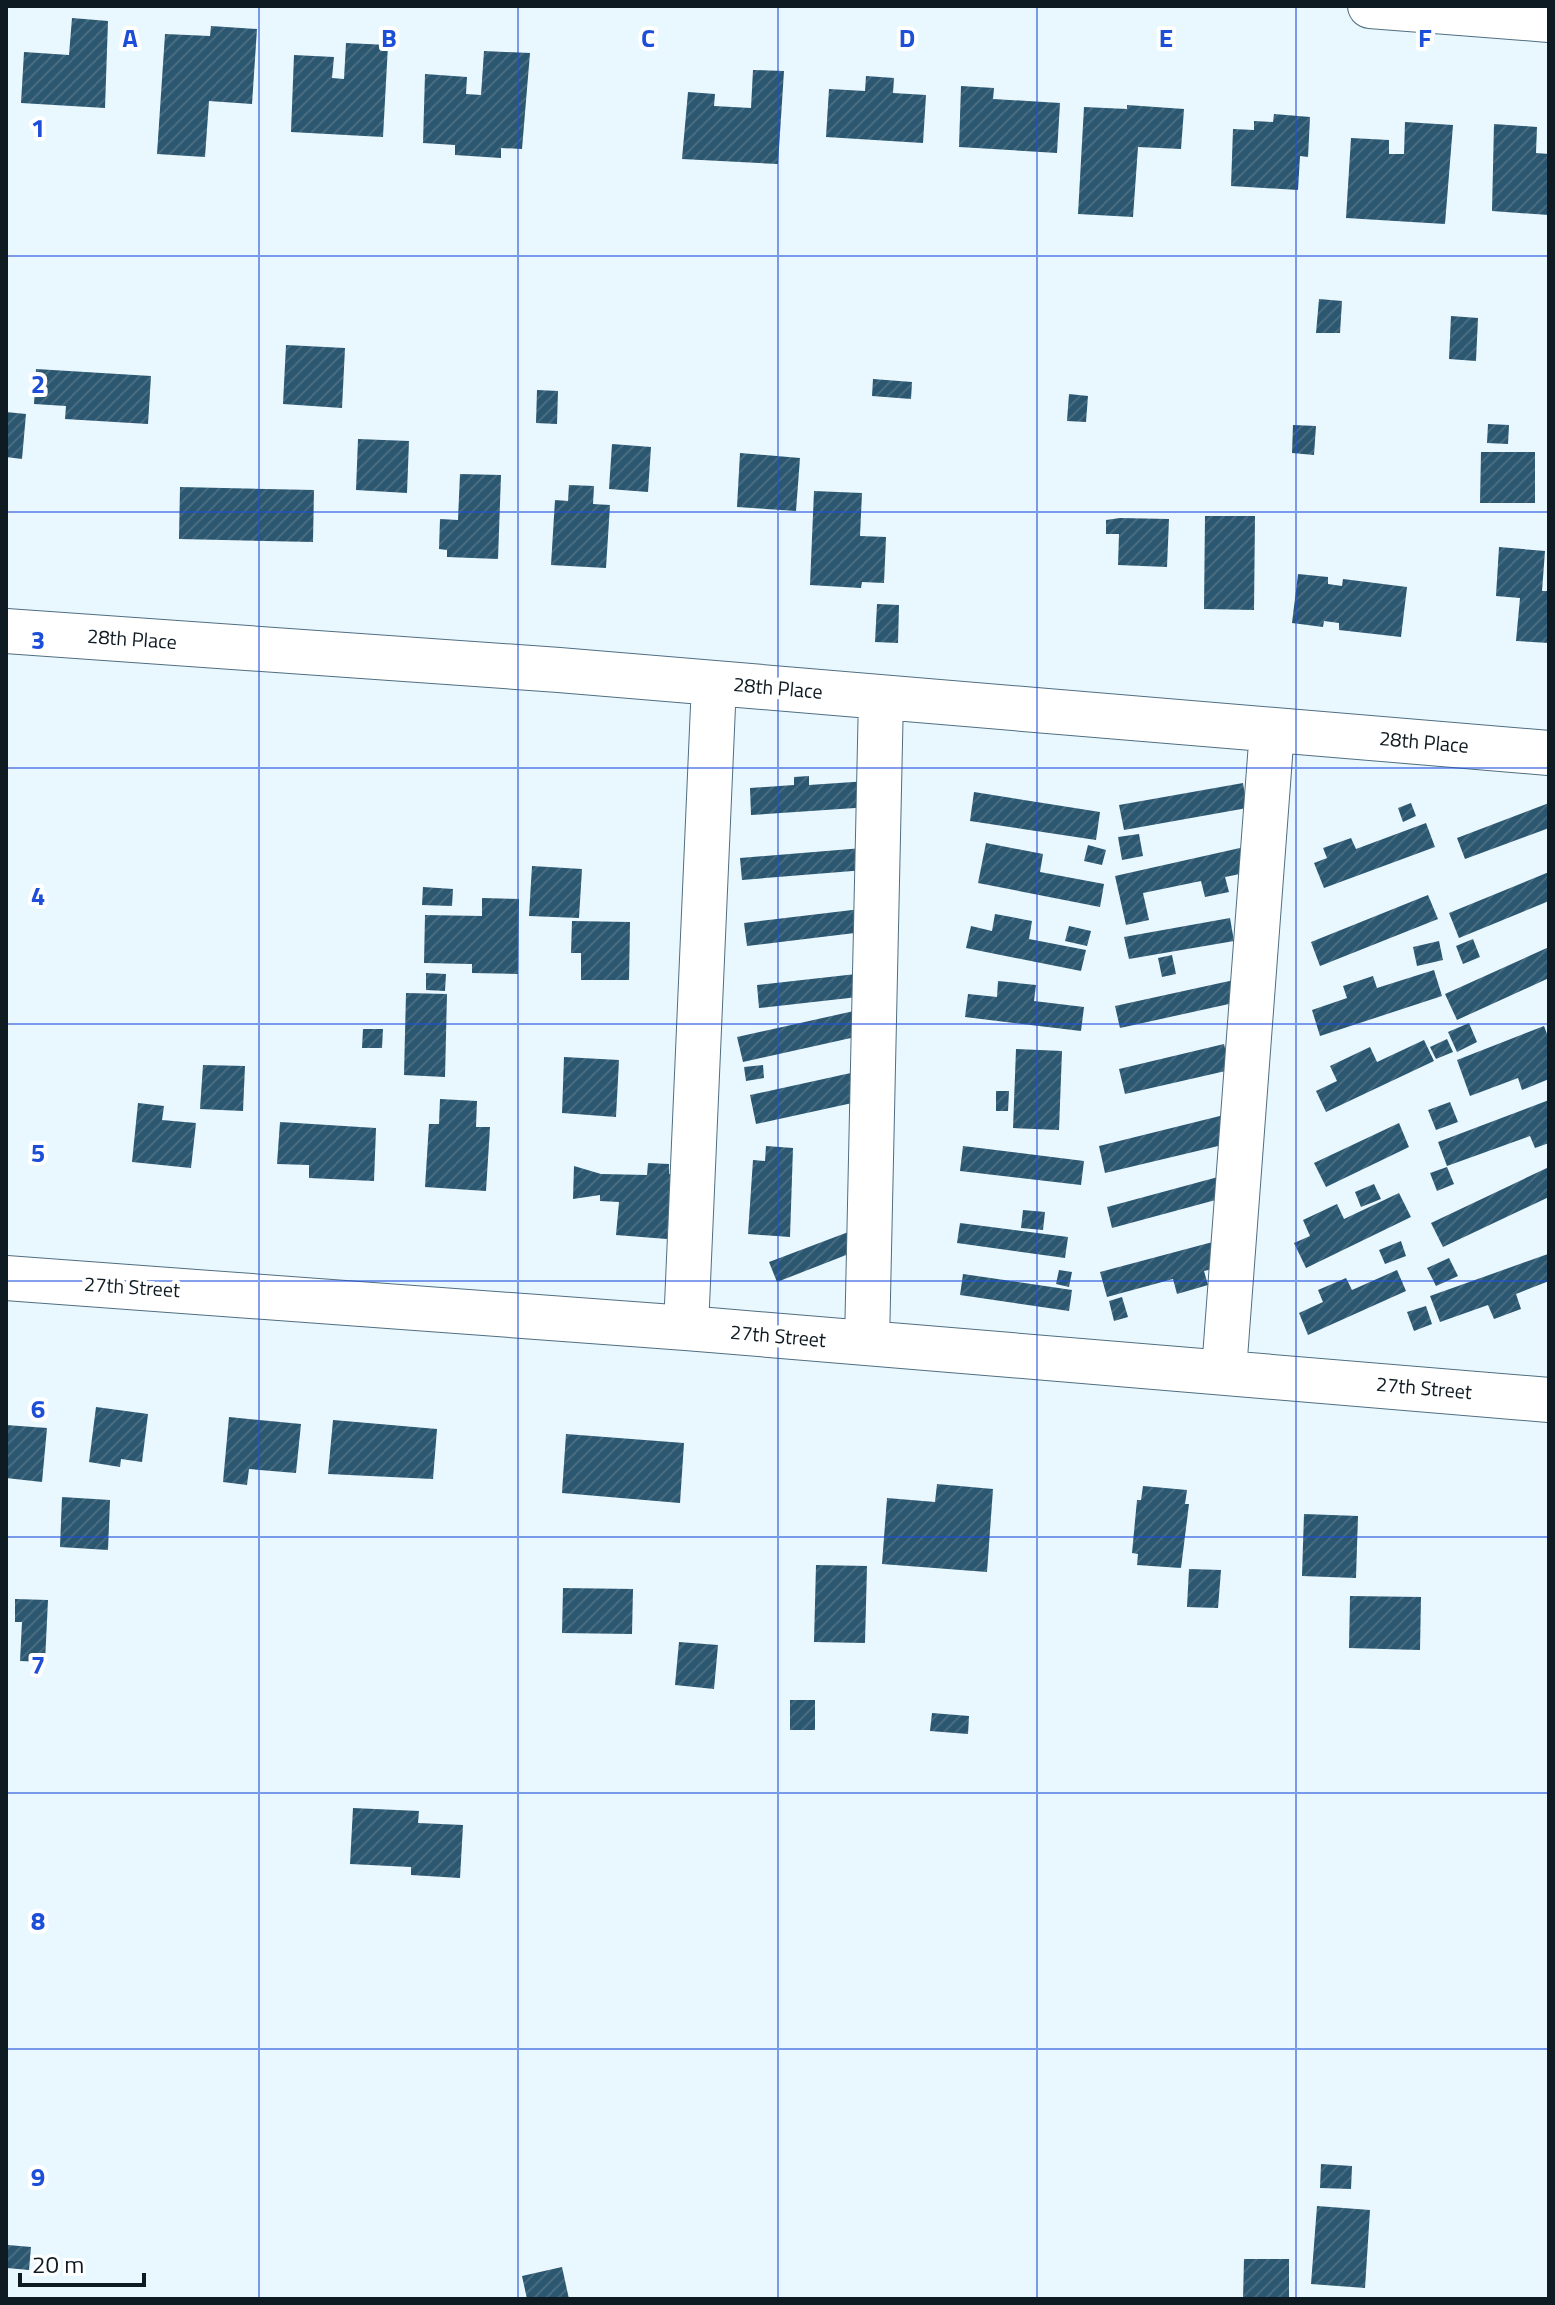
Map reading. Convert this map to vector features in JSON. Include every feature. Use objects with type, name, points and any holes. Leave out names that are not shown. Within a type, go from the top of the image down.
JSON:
[{"type":"street","points":[[1370,6],[1549,20]]},
{"type":"street","name":"28th Place","points":[[6,631],[714,683],[1549,753]]},
{"type":"street","points":[[686,1328],[714,683]]},
{"type":"street","points":[[867,1343],[881,697]]},
{"type":"street","points":[[1224,1371],[1272,730]]},
{"type":"street","name":"27th Street","points":[[6,1278],[686,1328],[1549,1400]]},
{"type":"building","points":[[72,18],[108,21],[105,108],[21,103],[24,52],[69,55]]},
{"type":"building","points":[[211,26],[257,29],[252,104],[209,101],[205,157],[157,154],[165,34],[210,36]]},
{"type":"building","points":[[346,43],[388,45],[383,137],[291,132],[294,55],[334,57],[332,78],[344,79]]},
{"type":"building","points":[[484,51],[530,53],[522,149],[501,148],[501,158],[455,155],[455,145],[423,143],[425,74],[467,77],[466,94],[481,95]]},
{"type":"building","points":[[753,70],[784,71],[778,164],[682,159],[688,92],[715,94],[714,106],[751,108]]},
{"type":"building","points":[[866,76],[894,78],[893,93],[926,95],[923,143],[826,137],[829,89],[865,91]]},
{"type":"building","points":[[961,86],[994,88],[993,99],[1060,103],[1057,153],[959,147]]},
{"type":"building","points":[[1127,105],[1184,109],[1181,149],[1138,147],[1133,217],[1078,214],[1084,107],[1127,109]]},
{"type":"building","points":[[1274,114],[1310,117],[1308,157],[1300,156],[1298,190],[1231,186],[1233,129],[1254,130],[1254,121],[1273,122]]},
{"type":"building","points":[[1405,122],[1453,125],[1445,224],[1346,218],[1351,138],[1389,140],[1389,154],[1404,154]]},
{"type":"building","points":[[1494,124],[1537,127],[1536,153],[1549,154],[1549,215],[1492,211]]},
{"type":"building","points":[[1319,299],[1342,301],[1340,333],[1316,333]]},
{"type":"building","points":[[1451,316],[1478,318],[1476,361],[1449,359]]},
{"type":"building","points":[[286,345],[345,348],[342,408],[283,404]]},
{"type":"building","points":[[36,369],[151,376],[148,424],[65,419],[66,406],[34,404]]},
{"type":"building","points":[[873,379],[912,382],[911,399],[872,396]]},
{"type":"building","points":[[537,390],[558,391],[557,424],[536,423]]},
{"type":"building","points":[[1069,394],[1088,396],[1086,422],[1067,421]]},
{"type":"building","points":[[6,412],[26,414],[22,459],[6,457]]},
{"type":"building","points":[[1488,424],[1509,425],[1508,444],[1487,443]]},
{"type":"building","points":[[1293,425],[1316,426],[1314,455],[1292,453]]},
{"type":"building","points":[[358,439],[409,441],[407,493],[356,490]]},
{"type":"building","points":[[612,444],[651,447],[648,492],[609,489]]},
{"type":"building","points":[[1481,452],[1535,452],[1535,503],[1480,503]]},
{"type":"building","points":[[740,453],[800,458],[796,511],[737,507]]},
{"type":"building","points":[[460,474],[501,475],[498,559],[447,557],[447,550],[439,549],[440,519],[458,520]]},
{"type":"building","points":[[569,485],[594,486],[593,504],[610,505],[606,568],[551,565],[555,500],[568,501]]},
{"type":"building","points":[[180,487],[314,490],[313,542],[179,539]]},
{"type":"building","points":[[814,491],[862,493],[860,536],[886,537],[884,583],[862,582],[861,588],[810,585]]},
{"type":"building","points":[[1205,516],[1255,516],[1254,610],[1204,609]]},
{"type":"building","points":[[1169,519],[1167,567],[1118,565],[1119,534],[1106,534],[1106,520]]},
{"type":"building","points":[[1499,547],[1545,551],[1542,591],[1549,591],[1549,643],[1516,641],[1520,598],[1496,596]]},
{"type":"building","points":[[1298,574],[1328,577],[1328,584],[1342,586],[1343,579],[1407,587],[1401,637],[1339,630],[1339,623],[1324,621],[1323,627],[1292,623]]},
{"type":"building","points":[[877,604],[899,605],[898,643],[875,642]]},
{"type":"building","points":[[809,776],[809,785],[868,781],[870,807],[751,815],[750,788],[794,785],[794,777]]},
{"type":"building","points":[[1243,783],[1247,808],[1124,830],[1119,805]]},
{"type":"building","points":[[974,792],[1100,812],[1096,840],[970,821]]},
{"type":"building","points":[[1411,803],[1416,816],[1403,822],[1398,808]]},
{"type":"building","points":[[1549,803],[1549,828],[1465,859],[1457,838]]},
{"type":"building","points":[[1426,823],[1435,847],[1324,888],[1314,863],[1327,858],[1323,848],[1351,838],[1356,849]]},
{"type":"building","points":[[1139,834],[1143,856],[1122,860],[1118,837]]},
{"type":"building","points":[[986,843],[1043,854],[1040,872],[1104,884],[1100,907],[978,883]]},
{"type":"building","points":[[1088,845],[1106,850],[1102,865],[1084,861]]},
{"type":"building","points":[[863,848],[865,870],[742,880],[740,858]]},
{"type":"building","points":[[1240,848],[1245,873],[1225,877],[1229,892],[1205,897],[1201,881],[1143,893],[1149,920],[1126,925],[1115,876]]},
{"type":"building","points":[[532,866],[582,869],[579,918],[529,916]]},
{"type":"building","points":[[1549,872],[1549,901],[1459,938],[1449,913]]},
{"type":"building","points":[[423,887],[453,889],[452,906],[422,905]]},
{"type":"building","points":[[1428,895],[1438,919],[1320,966],[1311,942]]},
{"type":"building","points":[[482,898],[519,899],[518,974],[472,973],[472,964],[424,963],[425,915],[482,916]]},
{"type":"building","points":[[869,908],[871,931],[747,946],[744,923]]},
{"type":"building","points":[[995,914],[1032,921],[1029,939],[1086,950],[1081,971],[966,948],[971,926],[992,931]]},
{"type":"building","points":[[1230,918],[1234,941],[1129,959],[1124,937]]},
{"type":"building","points":[[572,921],[630,922],[629,980],[581,980],[581,953],[571,953]]},
{"type":"building","points":[[1069,926],[1091,931],[1087,946],[1065,941]]},
{"type":"building","points":[[1473,939],[1480,957],[1463,964],[1456,946]]},
{"type":"building","points":[[1439,941],[1443,960],[1417,966],[1413,947]]},
{"type":"building","points":[[1549,947],[1549,978],[1457,1020],[1445,994]]},
{"type":"building","points":[[1172,955],[1176,974],[1162,977],[1158,958]]},
{"type":"building","points":[[1434,970],[1442,996],[1320,1036],[1312,1010],[1347,998],[1343,986],[1373,976],[1377,988]]},
{"type":"building","points":[[426,973],[446,974],[445,991],[426,990]]},
{"type":"building","points":[[865,973],[867,996],[759,1008],[757,985]]},
{"type":"building","points":[[1234,980],[1238,1002],[1120,1028],[1115,1006]]},
{"type":"building","points":[[998,981],[1036,985],[1034,1001],[1084,1007],[1081,1031],[965,1017],[968,994],[997,997]]},
{"type":"building","points":[[406,993],[447,994],[445,1077],[404,1075]]},
{"type":"building","points":[[863,1009],[869,1034],[743,1062],[737,1037]]},
{"type":"building","points":[[1469,1023],[1477,1042],[1457,1052],[1448,1032]]},
{"type":"building","points":[[1544,1026],[1549,1039],[1549,1079],[1522,1090],[1518,1078],[1470,1096],[1457,1060]]},
{"type":"building","points":[[363,1029],[383,1029],[382,1048],[362,1048]]},
{"type":"building","points":[[1447,1039],[1453,1052],[1436,1059],[1430,1047]]},
{"type":"building","points":[[1424,1040],[1434,1061],[1326,1112],[1316,1091],[1337,1081],[1330,1066],[1370,1047],[1377,1062]]},
{"type":"building","points":[[1224,1044],[1230,1070],[1125,1094],[1119,1069]]},
{"type":"building","points":[[1016,1049],[1062,1051],[1059,1130],[1013,1128]]},
{"type":"building","points":[[564,1057],[619,1060],[616,1117],[562,1113]]},
{"type":"building","points":[[203,1065],[245,1066],[243,1111],[200,1109]]},
{"type":"building","points":[[763,1065],[764,1078],[746,1081],[744,1067]]},
{"type":"building","points":[[860,1071],[866,1100],[756,1124],[750,1095]]},
{"type":"building","points":[[996,1091],[1009,1091],[1008,1111],[996,1111]]},
{"type":"building","points":[[440,1099],[477,1101],[476,1127],[490,1127],[486,1191],[425,1187],[429,1124],[439,1124]]},
{"type":"building","points":[[1549,1100],[1549,1143],[1535,1148],[1530,1136],[1447,1166],[1438,1142]]},
{"type":"building","points":[[1450,1102],[1458,1122],[1436,1130],[1428,1110]]},
{"type":"building","points":[[138,1103],[164,1106],[162,1120],[196,1123],[191,1168],[132,1162]]},
{"type":"building","points":[[1228,1114],[1235,1142],[1105,1173],[1099,1146]]},
{"type":"building","points":[[280,1122],[376,1128],[374,1181],[309,1178],[309,1165],[277,1164]]},
{"type":"building","points":[[1399,1123],[1409,1147],[1326,1187],[1314,1163]]},
{"type":"building","points":[[766,1146],[793,1148],[790,1237],[748,1234],[753,1160],[765,1161]]},
{"type":"building","points":[[963,1146],[1084,1161],[1081,1185],[960,1171]]},
{"type":"building","points":[[648,1163],[669,1164],[669,1174],[673,1174],[682,1198],[670,1197],[667,1239],[616,1235],[619,1202],[600,1201],[600,1195],[573,1199],[574,1166],[601,1174],[647,1175]]},
{"type":"building","points":[[1447,1167],[1454,1184],[1437,1191],[1430,1173]]},
{"type":"building","points":[[1549,1167],[1549,1197],[1443,1247],[1431,1223]]},
{"type":"building","points":[[1218,1177],[1223,1198],[1112,1228],[1107,1207]]},
{"type":"building","points":[[1374,1184],[1381,1199],[1361,1207],[1355,1192]]},
{"type":"building","points":[[1399,1193],[1411,1217],[1306,1268],[1294,1243],[1310,1236],[1303,1220],[1337,1204],[1344,1219]]},
{"type":"building","points":[[1023,1210],[1045,1212],[1043,1230],[1021,1228]]},
{"type":"building","points":[[960,1223],[1068,1237],[1065,1258],[957,1243]]},
{"type":"building","points":[[851,1231],[859,1250],[777,1282],[769,1262]]},
{"type":"building","points":[[1224,1239],[1231,1265],[1204,1271],[1208,1285],[1177,1294],[1173,1279],[1107,1297],[1100,1272]]},
{"type":"building","points":[[1401,1241],[1406,1256],[1385,1264],[1379,1250]]},
{"type":"building","points":[[1548,1254],[1549,1281],[1516,1294],[1521,1309],[1494,1319],[1488,1305],[1440,1322],[1430,1296]]},
{"type":"building","points":[[1449,1258],[1458,1276],[1436,1286],[1427,1268]]},
{"type":"building","points":[[1059,1270],[1072,1272],[1069,1287],[1056,1284]]},
{"type":"building","points":[[1397,1270],[1406,1291],[1308,1335],[1299,1313],[1323,1302],[1318,1290],[1346,1278],[1352,1290]]},
{"type":"building","points":[[963,1274],[1072,1290],[1069,1311],[960,1295]]},
{"type":"building","points":[[1122,1297],[1128,1317],[1114,1321],[1109,1301]]},
{"type":"building","points":[[1426,1306],[1432,1324],[1414,1331],[1407,1312]]},
{"type":"building","points":[[96,1407],[148,1414],[142,1462],[121,1459],[120,1467],[89,1462]]},
{"type":"building","points":[[229,1417],[301,1424],[296,1473],[249,1469],[247,1485],[223,1482]]},
{"type":"building","points":[[333,1420],[437,1429],[433,1479],[328,1474]]},
{"type":"building","points":[[6,1425],[47,1428],[42,1482],[6,1478]]},
{"type":"building","points":[[566,1434],[684,1443],[680,1503],[562,1493]]},
{"type":"building","points":[[937,1484],[993,1489],[987,1572],[882,1564],[887,1498],[935,1502]]},
{"type":"building","points":[[1143,1486],[1187,1490],[1185,1504],[1189,1504],[1181,1568],[1137,1565],[1138,1554],[1132,1553],[1137,1500],[1141,1500]]},
{"type":"building","points":[[62,1497],[110,1500],[108,1550],[60,1547]]},
{"type":"building","points":[[1304,1514],[1358,1516],[1356,1578],[1302,1576]]},
{"type":"building","points":[[816,1565],[867,1566],[865,1643],[814,1642]]},
{"type":"building","points":[[1189,1569],[1221,1570],[1218,1608],[1187,1607]]},
{"type":"building","points":[[563,1588],[633,1589],[632,1634],[562,1633]]},
{"type":"building","points":[[1350,1596],[1421,1597],[1420,1650],[1349,1648]]},
{"type":"building","points":[[15,1599],[48,1600],[45,1662],[20,1661],[22,1622],[15,1622]]},
{"type":"building","points":[[679,1642],[718,1645],[714,1689],[675,1685]]},
{"type":"building","points":[[790,1700],[815,1700],[815,1730],[790,1730]]},
{"type":"building","points":[[932,1713],[969,1716],[968,1734],[930,1731]]},
{"type":"building","points":[[353,1808],[419,1811],[418,1823],[463,1825],[460,1878],[411,1875],[411,1867],[350,1864]]},
{"type":"building","points":[[1321,2164],[1352,2166],[1351,2189],[1320,2188]]},
{"type":"building","points":[[1317,2206],[1370,2210],[1365,2288],[1311,2284]]},
{"type":"building","points":[[8,2245],[31,2247],[29,2270],[7,2268]]},
{"type":"building","points":[[1244,2259],[1289,2259],[1289,2299],[1243,2299]]},
{"type":"building","points":[[562,2267],[569,2299],[527,2299],[522,2276]]}]
